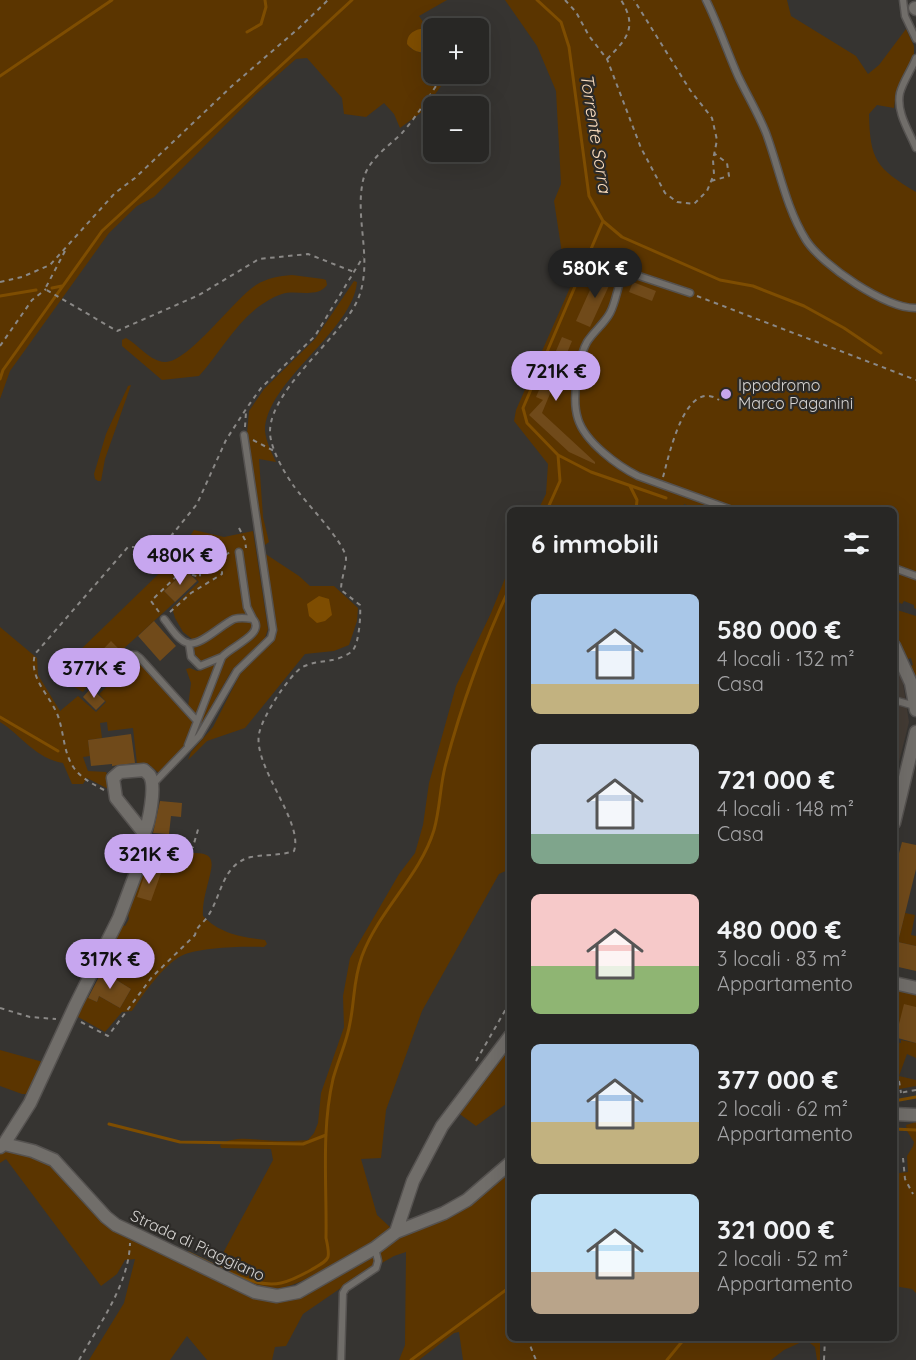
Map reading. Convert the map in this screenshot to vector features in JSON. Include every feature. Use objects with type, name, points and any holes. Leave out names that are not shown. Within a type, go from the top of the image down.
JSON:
[{"type":"street","points":[[897,653],[911,683],[916,708]]},
{"type":"street","points":[[916,737],[900,792],[916,796]]},
{"type":"street","points":[[2,1146],[30,1103],[119,918],[140,862],[143,836],[148,825],[153,784],[150,775],[144,770],[120,772],[113,778],[116,798],[143,836]]},
{"type":"street","points":[[897,984],[916,988]]},
{"type":"street","points":[[396,1232],[416,1175],[442,1126],[507,1040]]},
{"type":"street","points":[[897,1114],[916,1115]]},
{"type":"street","name":"Strada di Piaggiano","points":[[2,1146],[33,1151],[54,1160],[116,1225],[255,1292],[277,1296],[298,1292],[375,1248],[396,1232],[444,1213],[467,1200],[507,1166]]},
{"type":"lane","points":[[706,0],[765,131],[795,219],[806,240],[833,267],[862,288],[894,304],[916,308]]},
{"type":"lane","points":[[903,0],[905,16],[916,39]]},
{"type":"lane","points":[[916,58],[901,92],[899,104],[916,148]]},
{"type":"lane","points":[[690,293],[624,273],[615,303],[604,323],[587,342],[578,369],[576,385],[578,418],[583,429],[606,455],[624,469],[724,507]]},
{"type":"lane","points":[[153,784],[199,736],[237,671],[271,638],[273,630],[244,435]]},
{"type":"lane","points":[[187,749],[222,657],[256,630],[256,623],[247,607],[239,552]]},
{"type":"lane","points":[[897,569],[916,576]]},
{"type":"lane","points":[[164,619],[182,640],[189,644],[204,638],[232,620],[242,617],[253,619]]},
{"type":"lane","points":[[189,644],[191,657],[200,666],[222,657]]},
{"type":"lane","points":[[96,686],[125,655],[136,655],[197,721]]},
{"type":"lane","points":[[897,701],[916,708]]},
{"type":"lane","points":[[341,1360],[343,1293],[346,1288],[376,1268],[378,1261],[375,1248]]},
{"type":"path","points":[[0,282],[22,278],[50,265],[88,220],[114,194],[135,178],[233,85],[328,0]]},
{"type":"path","points":[[565,0],[576,12],[589,36],[607,58],[641,148],[665,193],[677,202],[694,204],[707,191],[714,174],[717,140],[712,118],[690,90],[634,0]]},
{"type":"path","points":[[607,58],[626,40],[631,26],[626,7],[621,0]]},
{"type":"path","points":[[0,1008],[30,1017],[68,1022],[108,1036],[152,977],[195,935],[197,927],[208,917],[226,874],[238,862],[251,857],[286,854],[294,851],[296,845],[293,830],[259,750],[259,733],[280,692],[300,669],[314,663],[335,660],[352,652],[357,643],[360,606],[341,590],[346,558],[344,552],[293,486],[271,440],[270,429],[275,411],[287,387],[319,351],[357,300],[363,276],[362,185],[367,172],[374,158],[402,132],[437,84]]},
{"type":"path","points":[[711,181],[729,176],[727,163],[715,154]]},
{"type":"path","points":[[0,346],[32,300],[46,289],[66,248]]},
{"type":"path","points":[[46,289],[117,331],[199,295],[259,259],[308,254],[354,272]]},
{"type":"path","points":[[690,293],[916,380]]},
{"type":"path","points":[[660,484],[679,429],[694,400],[708,395],[719,400]]},
{"type":"path","points":[[246,409],[244,435],[276,452]]},
{"type":"path","points":[[222,558],[230,551],[243,552],[246,547],[239,528]]},
{"type":"path","points":[[197,538],[207,539],[218,548],[222,558],[222,574],[191,593],[164,619],[151,601],[186,567],[194,575],[200,577],[191,556],[190,550],[193,542],[197,538]]},
{"type":"path","points":[[116,561],[34,654],[33,663],[44,693],[58,716],[73,767],[85,780],[116,798]]},
{"type":"path","points":[[143,836],[179,850],[186,850],[193,847],[199,826]]},
{"type":"path","points":[[898,1081],[902,1093]]},
{"type":"path","points":[[897,1094],[916,1090]]},
{"type":"path","points":[[903,1158],[905,1179],[914,1194]]},
{"type":"path","points":[[79,1360],[114,1296],[128,1263],[131,1232]]},
{"type":"path","points":[[529,1341],[536,1360]]},
{"type":"path","points":[[824,1360],[825,1341]]},
{"type":"shaded area","points":[[0,0],[447,0],[419,16],[423,22],[423,29],[420,29],[410,48],[423,53],[423,84],[443,84],[434,96],[423,96],[422,112],[400,128],[394,114],[384,103],[366,117],[344,114],[342,98],[307,58],[296,59],[256,94],[154,197],[137,206],[109,233],[10,371],[0,399]]},
{"type":"shaded area","points":[[505,0],[787,0],[791,16],[856,56],[868,74],[879,65],[906,29],[914,46],[914,57],[896,92],[894,108],[877,105],[869,114],[871,142],[878,161],[892,176],[916,192],[916,609],[914,605],[904,601],[902,604],[897,602],[899,592],[897,592],[897,507],[692,507],[684,504],[684,507],[540,507],[546,494],[548,464],[514,421],[516,410],[576,274],[562,253],[554,201],[561,184],[556,91],[537,46]]},
{"type":"shaded area","points":[[423,29],[423,53],[412,49],[407,44],[410,34]]},
{"type":"shaded area","points":[[292,275],[323,279],[326,280],[327,285],[318,292],[282,294],[261,305],[235,329],[199,376],[162,380],[122,346],[122,340],[126,338],[154,359],[165,362],[175,360],[198,342],[256,285],[273,278]]},
{"type":"shaded area","points":[[354,281],[357,282],[352,300],[341,319],[293,375],[269,413],[265,431],[276,462],[259,459],[263,517],[269,542],[265,545],[262,543],[247,434],[249,411],[264,389],[315,339]]},
{"type":"shaded area","points":[[131,385],[105,459],[101,481],[98,481],[94,474],[106,434],[128,386]]},
{"type":"shaded area","points":[[194,530],[224,537],[253,531],[268,629],[265,638],[232,670],[196,734],[159,773],[147,763],[137,764],[133,728],[108,731],[107,722],[100,723],[102,738],[88,740],[90,756],[83,757],[88,771],[106,772],[110,790],[87,778],[83,784],[72,784],[63,763],[53,761],[37,752],[0,722],[0,627],[37,658],[38,675],[60,711],[78,696],[96,712],[106,702],[99,694],[121,673],[117,668],[128,658],[138,661],[183,709],[188,707],[191,683],[186,669],[203,670],[195,655],[192,639],[183,632],[172,608],[199,582],[176,557]]},
{"type":"shaded area","points":[[264,553],[310,586],[334,586],[358,608],[357,621],[349,645],[334,651],[305,654],[245,728],[207,741],[188,760],[191,752],[213,727],[240,674],[273,641],[277,628]]},
{"type":"shaded area","points":[[174,559],[186,570],[164,591],[175,602],[121,651],[111,642],[87,666],[84,664],[75,673],[86,684],[83,692],[51,674],[67,648],[75,655]]},
{"type":"shaded area","points":[[507,573],[507,870],[499,874],[422,1011],[386,1110],[381,1158],[361,1159],[377,1215],[391,1228],[371,1244],[305,1280],[273,1289],[247,1283],[215,1268],[273,1160],[271,1149],[221,1148],[220,1145],[240,1139],[308,1140],[314,1133],[318,1123],[321,1093],[344,1027],[343,996],[350,958],[399,874],[415,853],[423,825],[429,783],[456,686]]},
{"type":"shaded area","points":[[319,596],[329,599],[332,615],[325,621],[317,623],[309,616],[307,604]]},
{"type":"shaded area","points":[[897,610],[916,616],[916,680],[908,667],[913,665],[911,658],[905,660],[897,637]]},
{"type":"shaded area","points":[[897,670],[903,683],[909,722],[897,770]]},
{"type":"shaded area","points":[[146,842],[177,852],[201,854],[210,858],[212,862],[204,899],[203,916],[224,931],[265,940],[267,944],[264,947],[210,949],[181,956],[160,973],[132,1011],[122,1012],[105,1032],[78,1017],[77,1013],[86,997],[97,1002],[99,996],[120,1008],[131,989],[100,970],[122,925],[125,926],[129,919],[128,913],[145,862]]},
{"type":"shaded area","points":[[905,913],[915,915],[911,935],[916,936],[916,946],[898,942]]},
{"type":"shaded area","points":[[897,990],[916,994],[916,1007],[898,1028]]},
{"type":"shaded area","points":[[901,1040],[916,1043],[916,1058],[907,1054],[899,1076],[916,1080],[916,1086],[897,1089],[897,1042],[901,1043]]},
{"type":"shaded area","points":[[0,1050],[43,1062],[29,1094],[22,1094],[0,1086]]},
{"type":"shaded area","points":[[502,1054],[507,1055],[507,1104],[476,1126],[457,1112]]},
{"type":"shaded area","points":[[916,1122],[916,1293],[912,1289],[897,1286],[897,1176],[899,1173],[908,1172],[907,1156],[914,1142],[906,1125]]},
{"type":"shaded area","points":[[5,1149],[48,1160],[104,1220],[253,1295],[299,1295],[507,1169],[507,1341],[804,1341],[784,1350],[771,1360],[463,1360],[459,1332],[454,1333],[419,1360],[399,1360],[405,1345],[406,1252],[394,1256],[354,1279],[303,1314],[286,1346],[275,1347],[272,1360],[207,1360],[187,1336],[170,1360],[89,1360],[124,1303],[135,1259],[125,1260],[117,1274],[101,1286],[6,1159],[0,1163],[0,1152]]},
{"type":"shaded area","points":[[807,1341],[820,1341],[820,1360],[817,1360],[815,1347]]},
{"type":"building","points":[[599,270],[613,277],[590,327],[576,321]]},
{"type":"building","points":[[633,282],[656,291],[652,301],[629,292]]},
{"type":"building","points":[[562,337],[572,341],[542,413],[595,464],[569,452],[529,415],[543,400],[536,397]]},
{"type":"building","points":[[186,570],[197,581],[175,602],[164,591]]},
{"type":"building","points":[[154,621],[176,646],[160,661],[138,636]]},
{"type":"building","points":[[111,641],[121,651],[89,687],[75,673],[84,663],[87,666]]},
{"type":"building","points":[[91,688],[105,701],[96,710],[83,697]]},
{"type":"building","points":[[131,734],[135,763],[91,766],[88,740]]},
{"type":"building","points":[[160,801],[182,803],[181,817],[171,816],[169,834],[153,833]]},
{"type":"building","points":[[902,842],[916,845],[916,869],[898,942],[916,946],[916,971],[897,967],[897,861]]},
{"type":"building","points":[[147,868],[161,873],[151,901],[137,897]]},
{"type":"building","points":[[102,971],[131,989],[120,1008],[99,996],[97,1002],[88,998]]},
{"type":"building","points":[[904,1004],[916,1007],[916,1043],[897,1038]]},
{"type":"waterway","points":[[0,76],[112,0]]},
{"type":"waterway","points":[[247,32],[261,24],[266,7],[265,0]]},
{"type":"waterway","points":[[0,379],[3,370],[102,231],[352,0]]},
{"type":"waterway","name":"Torrente Sorra","points":[[537,0],[561,22],[569,47],[589,196],[603,221],[622,237],[720,280],[753,286],[804,306],[844,328],[881,353]]},
{"type":"waterway","points":[[548,507],[560,481],[558,455],[527,423],[523,408],[603,221]]},
{"type":"waterway","points":[[52,288],[62,286]]},
{"type":"waterway","points":[[0,296],[36,290]]},
{"type":"waterway","points":[[558,455],[591,472],[666,498]]},
{"type":"waterway","points":[[630,486],[637,500],[636,507]]},
{"type":"waterway","points":[[189,1253],[234,1275],[258,1283],[270,1284],[296,1278],[328,1258],[325,1158],[329,1099],[349,1030],[359,965],[378,923],[410,878],[428,847],[436,822],[443,775],[458,722],[473,676],[507,593]]},
{"type":"waterway","points":[[0,717],[58,751]]},
{"type":"waterway","points":[[897,1100],[916,1097]]},
{"type":"waterway","points":[[109,1124],[180,1142],[303,1144],[326,1135]]},
{"type":"waterway","points":[[897,1129],[916,1130]]},
{"type":"waterway","points":[[411,1360],[507,1289]]},
{"type":"waterway","points":[[667,1360],[683,1341]]},
{"type":"place","name":"Ippodromo Marco Paganini","points":[[726,394]]}]
